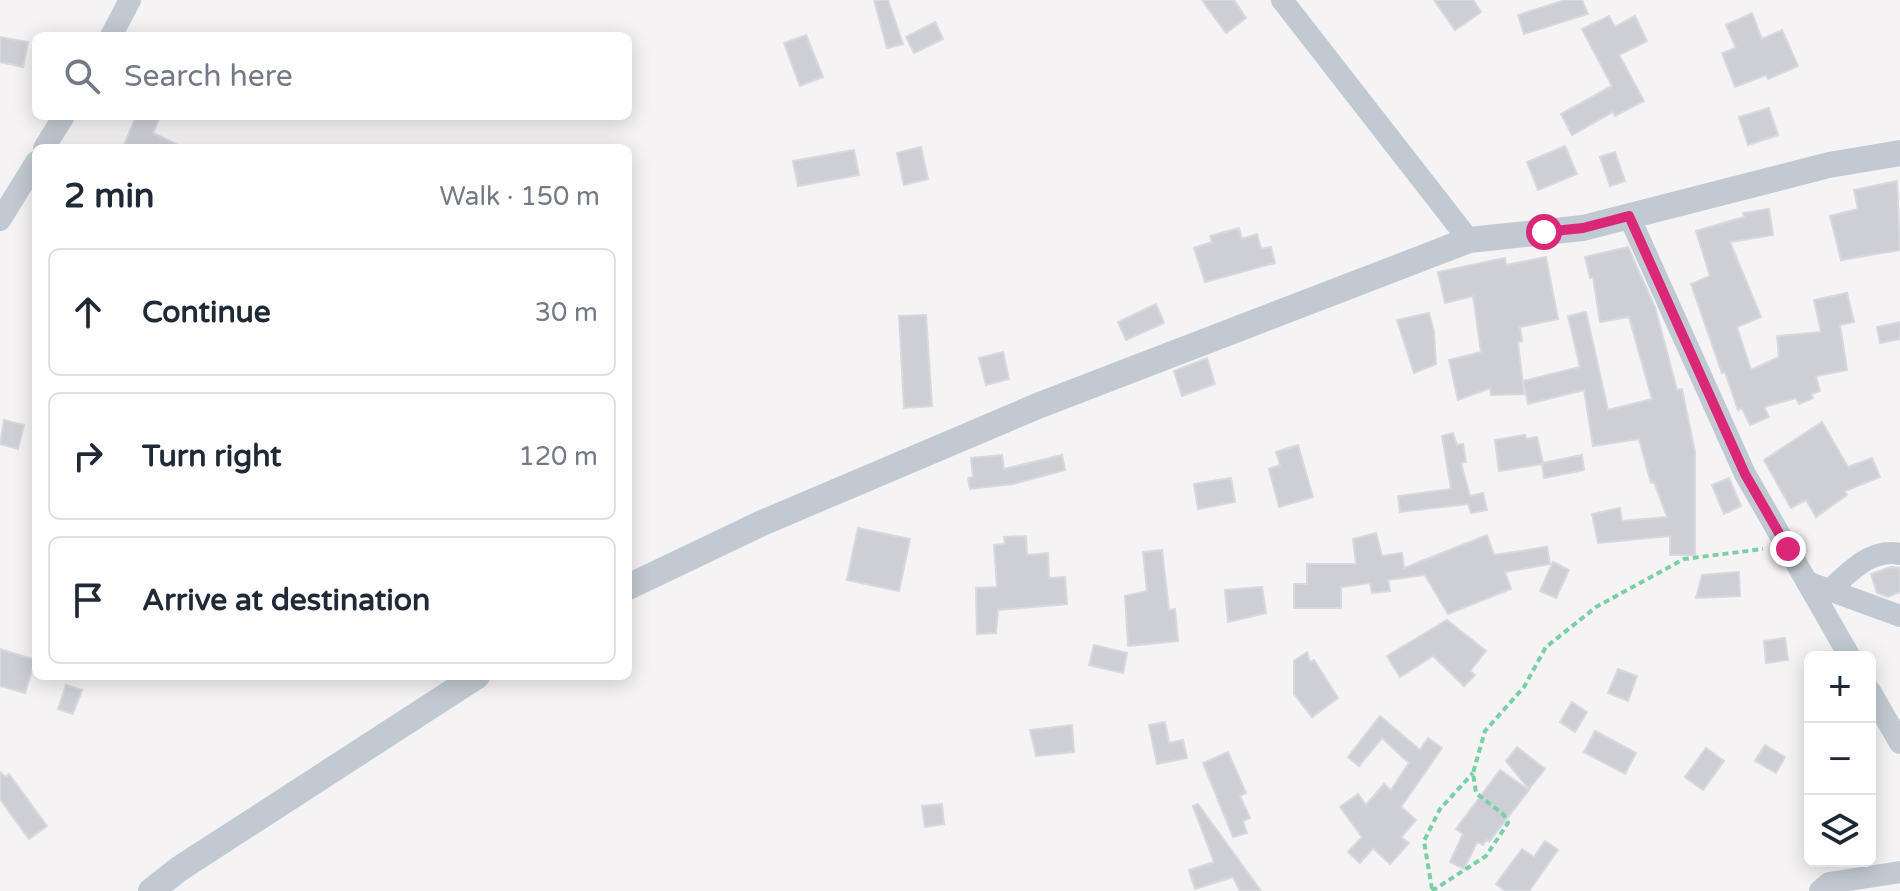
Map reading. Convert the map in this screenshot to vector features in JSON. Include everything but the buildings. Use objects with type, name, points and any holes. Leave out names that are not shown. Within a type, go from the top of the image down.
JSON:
[{"type":"street","points":[[113,32],[130,0]]},
{"type":"street","points":[[1282,0],[1469,240]]},
{"type":"street","points":[[46,144],[62,120]]},
{"type":"street","points":[[632,585],[762,523],[1040,405],[1469,240],[1583,228],[1829,165],[1900,153]]},
{"type":"street","points":[[0,220],[32,168]]},
{"type":"street","points":[[1629,216],[1745,474],[1847,651]]},
{"type":"street","points":[[1829,591],[1864,561],[1887,551],[1900,554]]},
{"type":"street","points":[[1807,582],[1900,616]]},
{"type":"street","points":[[151,891],[179,869],[471,680]]},
{"type":"street","points":[[1876,701],[1900,743]]},
{"type":"street","points":[[1820,891],[1829,883],[1900,872]]},
{"type":"path","points":[[1473,773],[1440,809],[1424,841],[1432,890],[1486,856],[1508,823],[1504,815],[1476,793],[1473,773],[1485,731],[1524,687],[1546,647],[1596,607],[1684,559],[1753,549],[1788,549]]},
{"type":"route","points":[[1544,232],[1583,228],[1629,216],[1745,474],[1788,549]]}]
